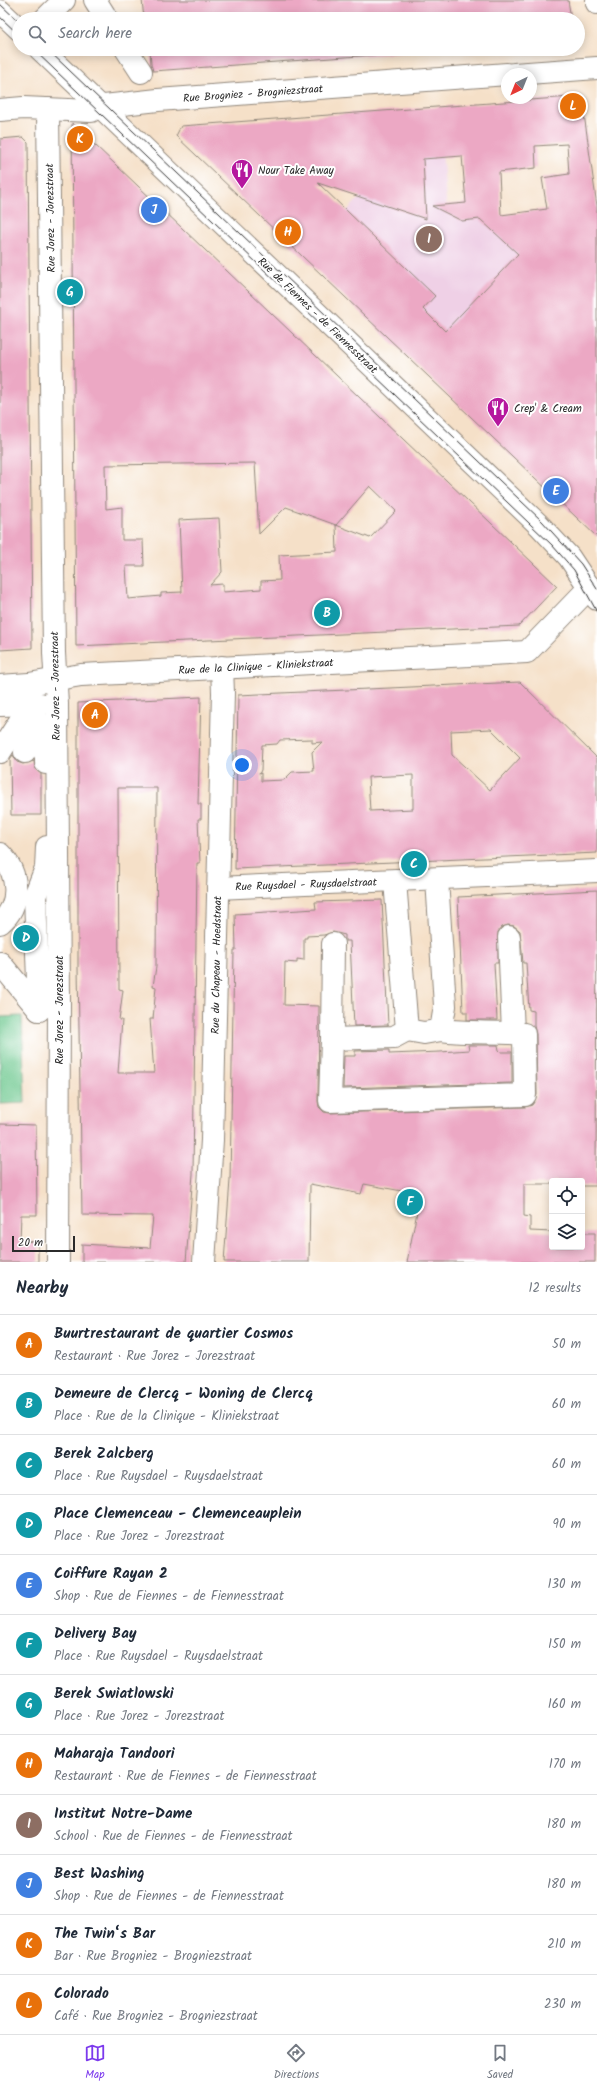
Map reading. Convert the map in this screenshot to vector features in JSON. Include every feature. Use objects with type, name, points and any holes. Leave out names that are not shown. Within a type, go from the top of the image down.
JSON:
[{"type":"street","points":[[52,12],[64,0]]},
{"type":"street","points":[[95,0],[103,12]]},
{"type":"street","points":[[0,11],[12,22]]},
{"type":"street","name":"Rue de Fiennes - de Fiennesstraat","points":[[47,56],[539,525],[569,557],[594,593]]},
{"type":"street","points":[[131,56],[141,72]]},
{"type":"street","points":[[537,72],[597,68]]},
{"type":"street","name":"Rue Brogniez - Brogniezstraat","points":[[0,110],[48,109],[91,111],[94,107],[158,100],[501,74]]},
{"type":"street","name":"Rue Jorez - Jorezstraat","points":[[48,109],[59,1002],[58,1262]]},
{"type":"street","name":"Rue de la Clinique - Kliniekstraat","points":[[0,686],[29,684],[81,675],[527,652],[594,593]]},
{"type":"street","name":"Rue du Chapeau - Hoedstraat","points":[[204,1262],[212,1140],[223,693],[222,667]]},
{"type":"street","points":[[0,705],[37,701]]},
{"type":"street","points":[[5,745],[37,701]]},
{"type":"street","points":[[0,923],[25,896],[46,868],[46,746],[37,701]]},
{"type":"street","points":[[0,854],[8,862],[16,885],[25,896],[39,1010],[0,964]]},
{"type":"street","name":"Rue Ruysdael - Ruysdaelstraat","points":[[218,888],[597,871]]},
{"type":"street","points":[[438,879],[445,1006],[441,1030]]},
{"type":"street","points":[[395,881],[407,1030]]},
{"type":"street","points":[[509,937],[512,1033]]},
{"type":"street","points":[[332,1039],[394,1037],[407,1030],[424,1033],[441,1030],[524,1034],[525,1095],[330,1101],[333,944]]},
{"type":"shaded area","points":[[439,107],[447,213],[462,221],[533,211],[545,294],[445,331],[423,309],[392,342],[304,258]]},
{"type":"green space","points":[[22,1016],[25,1103],[0,1104],[0,1017]]},
{"type":"building","points":[[142,0],[568,0],[570,12],[143,12]]},
{"type":"building","points":[[150,56],[359,56],[153,71]]},
{"type":"building","points":[[571,97],[571,109],[583,107],[597,206],[597,537],[176,136],[181,126],[501,102],[501,104],[537,104],[537,100]],"holes":[[[567,144],[569,174],[542,178],[547,209],[501,215],[499,172],[536,168],[535,146]],[[462,156],[466,203],[432,206],[462,221],[480,219],[518,254],[445,331],[423,309],[435,296],[318,183],[426,219],[423,159]]]},
{"type":"building","points":[[72,123],[557,586],[519,626],[76,646]],"holes":[[[255,463],[259,534],[286,507],[336,525],[337,552],[279,555],[280,580],[261,581],[261,589],[223,592],[223,584],[210,585],[222,572],[219,518],[179,520],[182,592],[161,593],[161,596],[128,599],[126,566],[144,566],[143,540],[122,540],[122,507],[106,509],[105,465]],[[370,486],[396,511],[370,538],[336,525]]]},
{"type":"building","points":[[23,137],[28,142],[32,648],[0,650],[0,139]]},
{"type":"building","points":[[520,682],[597,758],[597,853],[235,869],[238,695]],"holes":[[[491,729],[520,758],[490,790],[452,755],[451,731]],[[312,739],[312,743],[322,742],[312,752],[314,771],[292,772],[284,780],[261,781],[261,773],[259,774],[261,770],[262,745],[277,744],[280,740]],[[413,775],[413,809],[370,811],[368,777]]]},
{"type":"building","points":[[201,697],[198,804],[201,804],[201,819],[198,819],[200,863],[197,863],[193,1174],[186,1262],[82,1262],[82,1244],[150,1248],[153,1216],[82,1215],[78,967],[78,703]],"holes":[[[118,788],[157,788],[156,967],[153,986],[156,987],[153,1019],[150,1019],[154,1073],[118,1073],[122,1020],[119,1020],[123,990],[119,989]]]},
{"type":"building","points":[[13,755],[17,762],[23,764],[34,761],[35,769],[41,774],[41,815],[11,815],[10,759]]},
{"type":"building","points":[[597,890],[596,1186],[585,1186],[585,1178],[549,1178],[549,1184],[524,1184],[524,1216],[530,1217],[530,1231],[549,1232],[549,1250],[585,1250],[585,1233],[595,1233],[595,1262],[407,1262],[417,1212],[398,1209],[402,1191],[364,1184],[361,1194],[310,1184],[309,1262],[224,1262],[230,1180],[234,950],[236,950],[235,914],[316,909],[315,902],[382,900],[388,1025],[354,1026],[350,941],[345,941],[345,935],[333,932],[324,935],[307,936],[307,938],[304,938],[304,960],[297,959],[297,963],[285,962],[284,1005],[319,1006],[318,1101],[319,1107],[324,1112],[525,1107],[532,1105],[537,1095],[536,1034],[534,1026],[534,1011],[529,1010],[526,963],[523,963],[520,931],[514,926],[508,925],[502,927],[498,932],[498,963],[494,963],[497,1020],[467,1020],[467,1012],[463,1012],[458,897]]},
{"type":"building","points":[[468,1045],[498,1045],[501,1052],[512,1052],[512,1083],[343,1088],[344,1056],[355,1056],[355,1051],[389,1050],[389,1054],[440,1052],[469,1050]]},
{"type":"building","points":[[0,1124],[36,1125],[37,1215],[21,1215],[20,1241],[38,1242],[38,1262],[0,1262]]},
{"type":"tram line","points":[[0,4],[12,15]]},
{"type":"tram line","points":[[0,17],[12,28]]},
{"type":"tram line","points":[[40,56],[552,545],[574,570],[597,612]]},
{"type":"tram line","points":[[54,56],[542,521],[581,564],[597,589]]},
{"type":"place","name":"Colorado","points":[[573,106]]},
{"type":"place","name":"The Twin‘s Bar","points":[[80,139]]},
{"type":"place","name":"Nour Take Away","points":[[242,190]]},
{"type":"place","name":"Best Washing","points":[[154,210]]},
{"type":"place","name":"Maharaja Tandoori","points":[[288,232]]},
{"type":"place","name":"Institut Notre-Dame","points":[[429,239]]},
{"type":"place","name":"Berek Swiatlowski","points":[[70,292]]},
{"type":"place","name":"Crep' & Cream","points":[[498,428]]},
{"type":"place","name":"Coiffure Rayan 2","points":[[556,491]]},
{"type":"place","name":"Demeure de Clercq - Woning de Clercq","points":[[327,613]]},
{"type":"place","name":"Buurtrestaurant de quartier Cosmos","points":[[95,715]]},
{"type":"place","name":"Berek Zalcberg","points":[[414,864]]},
{"type":"place","name":"Place Clemenceau - Clemenceauplein","points":[[26,938]]},
{"type":"place","name":"Delivery Bay","points":[[410,1202]]}]
